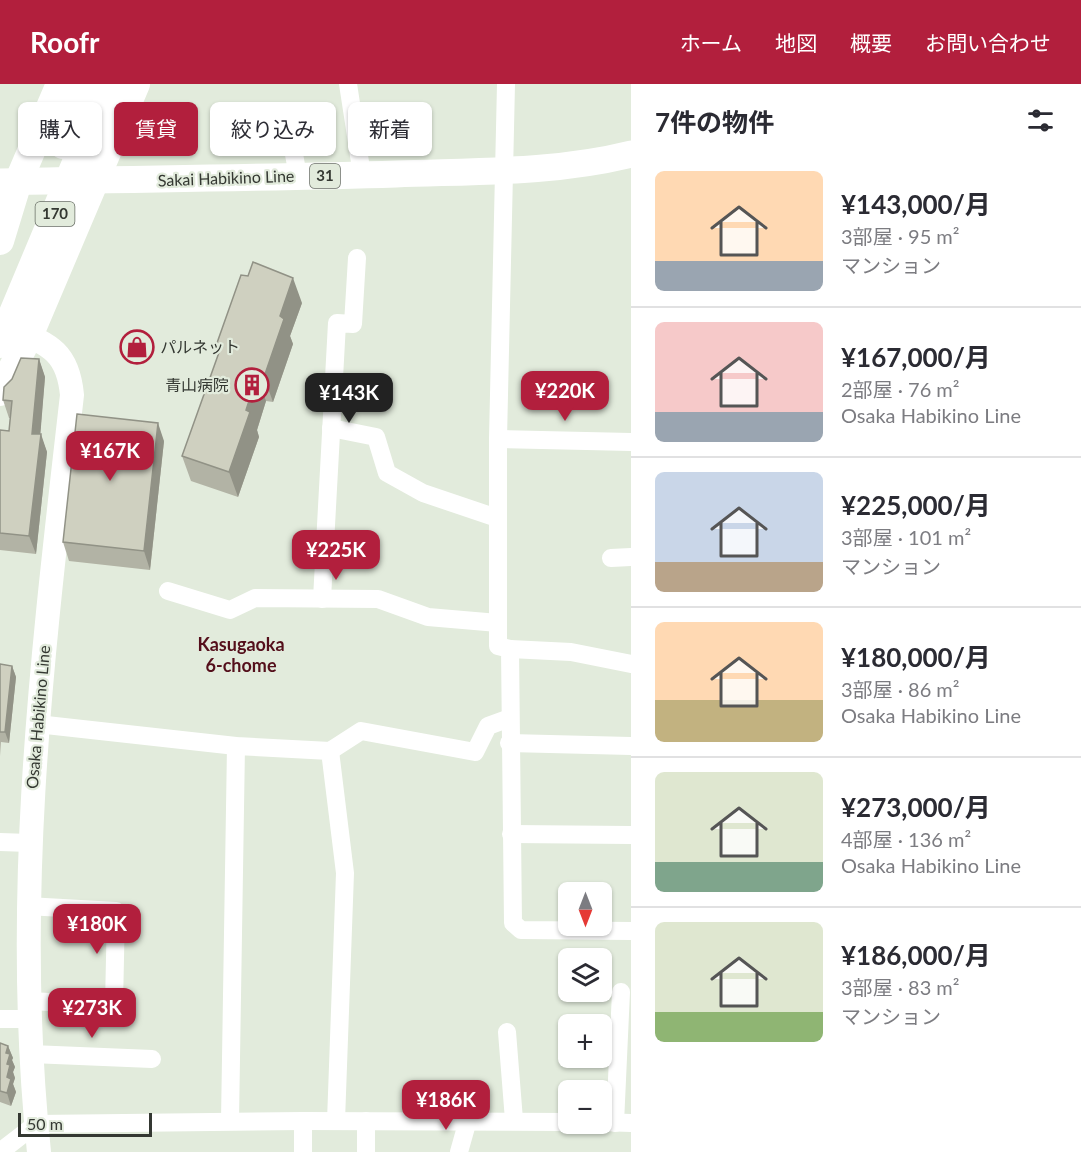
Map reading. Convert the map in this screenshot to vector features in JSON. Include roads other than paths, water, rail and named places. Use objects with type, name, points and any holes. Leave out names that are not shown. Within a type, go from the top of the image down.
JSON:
[{"type":"highway","points":[[0,241],[9,182],[60,84]]},
{"type":"highway","name":"170","points":[[0,294],[87,84]]},
{"type":"highway","name":"170","points":[[0,344],[109,84]]},
{"type":"highway","points":[[0,392],[29,336],[136,84]]},
{"type":"main road","name":"Sakai Habikino Line","points":[[9,182],[504,170],[609,159],[631,154]]},
{"type":"main road","name":"Osaka Habikino Line","points":[[0,323],[58,352],[70,376],[72,395],[43,645],[29,843],[28,1010],[39,1152]]},
{"type":"street","points":[[348,84],[362,175]]},
{"type":"street","points":[[506,84],[498,439],[498,646],[510,649],[571,652],[631,664]]},
{"type":"street","points":[[294,156],[298,176]]},
{"type":"street","points":[[322,599],[337,323],[353,324],[357,258]]},
{"type":"street","points":[[331,428],[376,437],[387,473],[423,493],[497,518]]},
{"type":"street","points":[[498,439],[631,441]]},
{"type":"street","points":[[611,558],[631,556]]},
{"type":"street","points":[[168,591],[230,610],[255,598],[378,599],[428,617],[498,623]]},
{"type":"street","points":[[510,649],[509,743],[513,924],[521,930],[631,931]]},
{"type":"street","points":[[37,724],[236,746],[330,751],[361,731],[475,752],[488,726],[510,718]]},
{"type":"street","points":[[509,743],[631,746]]},
{"type":"street","points":[[230,1121],[236,746]]},
{"type":"street","points":[[330,751],[345,873],[336,1121]]},
{"type":"street","points":[[511,834],[631,835]]},
{"type":"street","points":[[0,842],[29,843]]},
{"type":"street","points":[[0,1019],[28,1010],[114,1005],[116,911],[27,906]]},
{"type":"street","points":[[616,1123],[621,992]]},
{"type":"street","points":[[507,1032],[514,1120]]},
{"type":"street","points":[[31,1054],[152,1059]]},
{"type":"street","points":[[303,1120],[303,1152]]},
{"type":"street","points":[[0,1152],[36,1124],[303,1120],[558,1122]]},
{"type":"street","points":[[366,1120],[366,1152]]},
{"type":"street","points":[[459,1152],[468,1120]]},
{"type":"place","name":"パルネット","points":[[137,347]]},
{"type":"place","name":"青山病院","points":[[252,385]]},
{"type":"district","name":"Kasugaoka 6-chome","points":[[241,655]]}]
